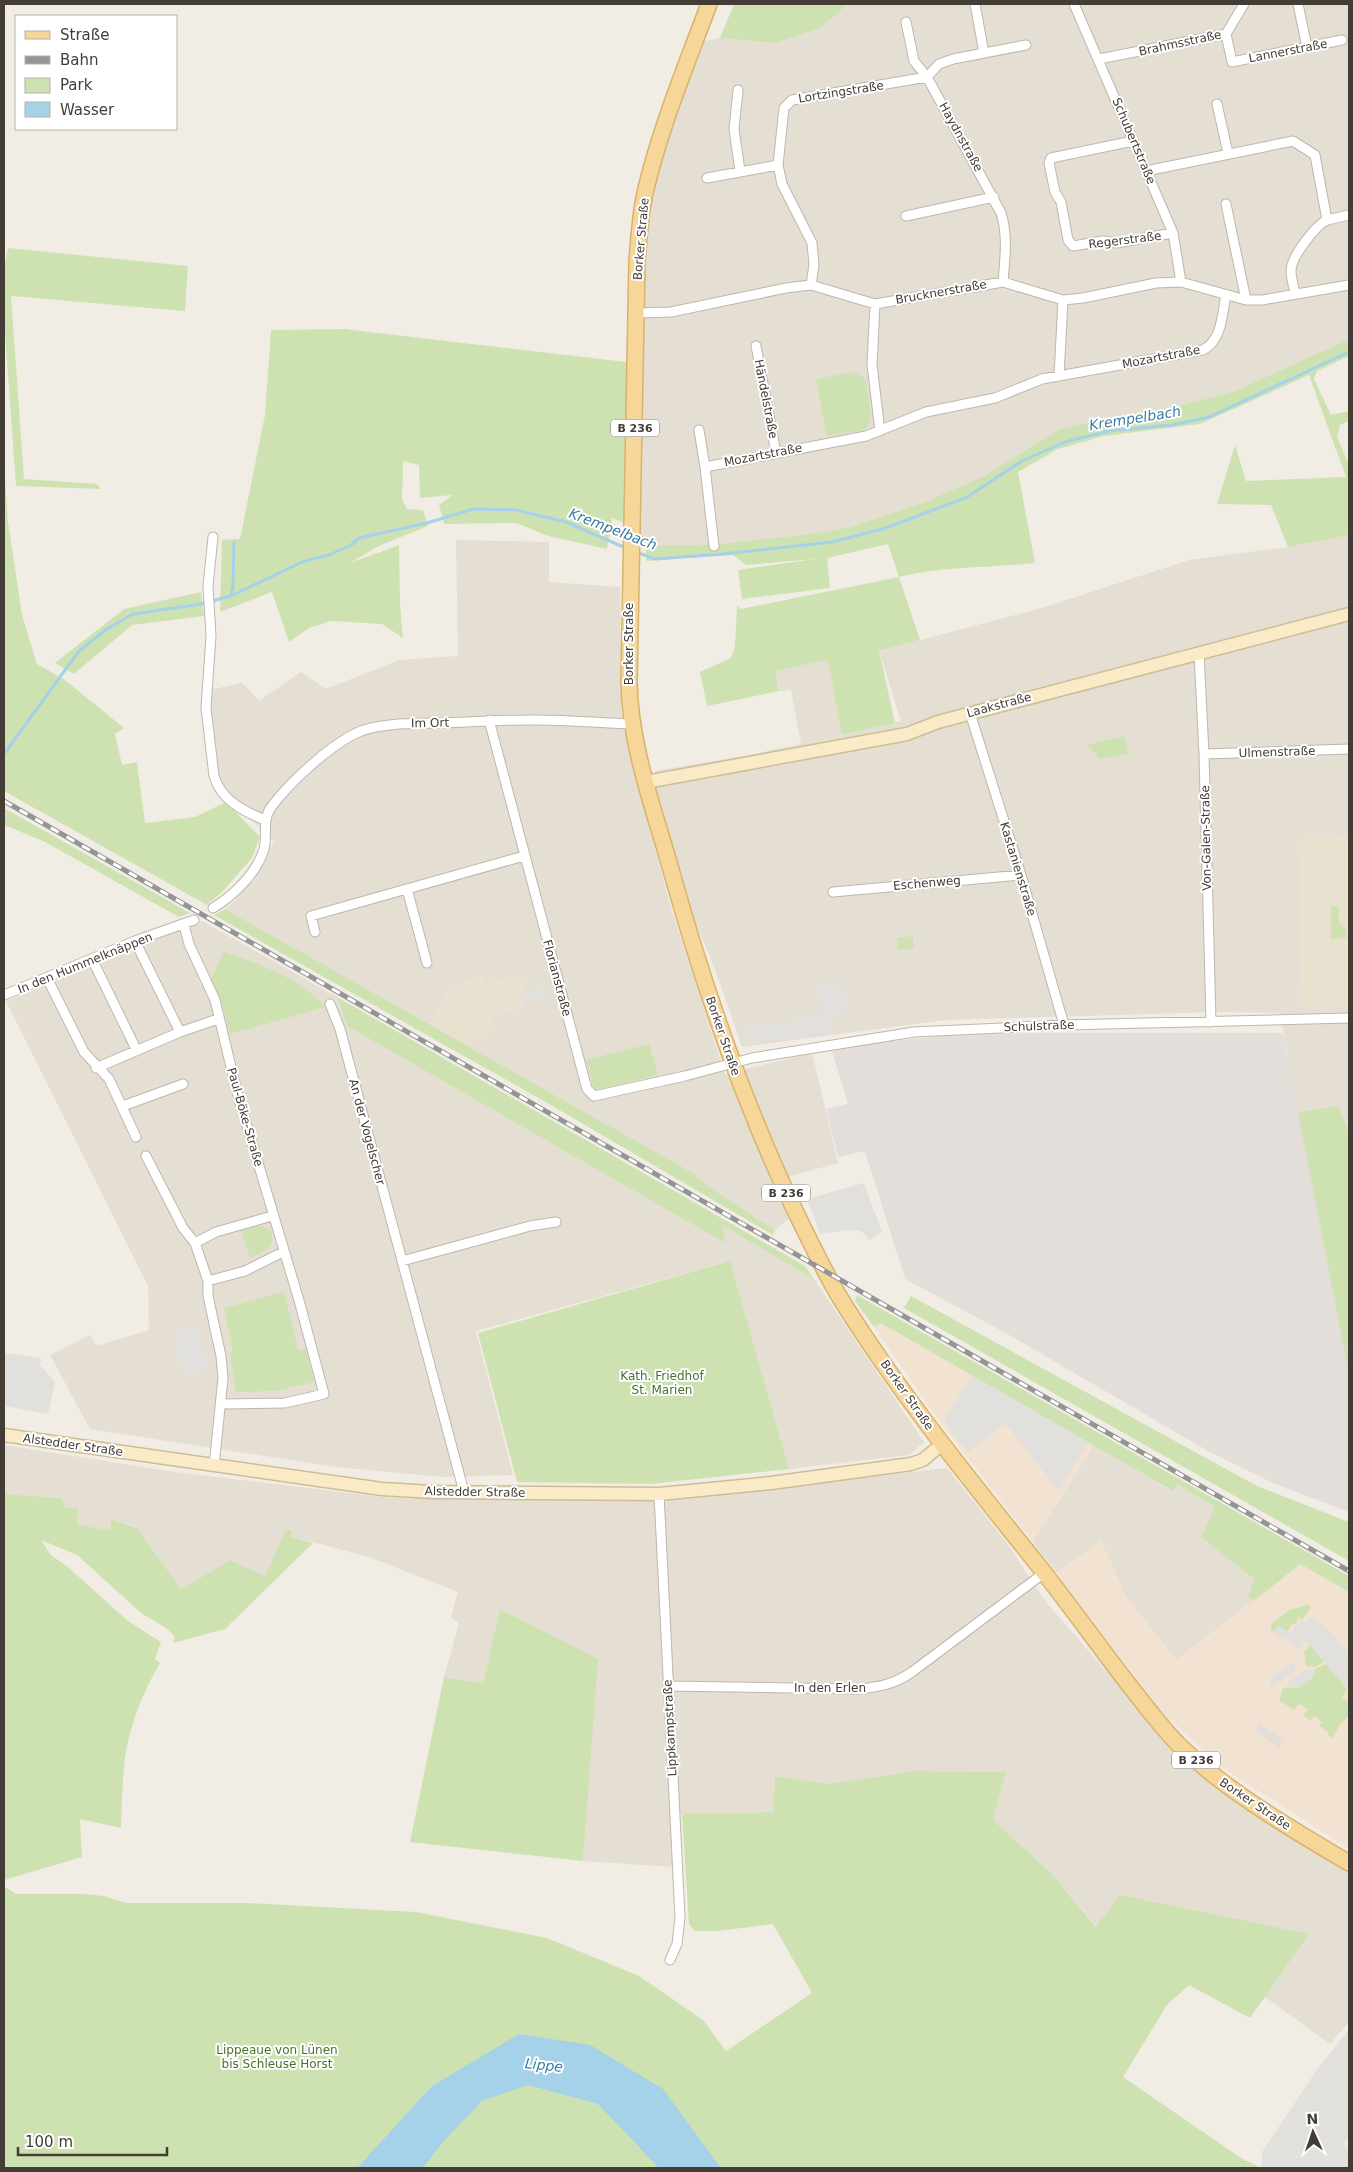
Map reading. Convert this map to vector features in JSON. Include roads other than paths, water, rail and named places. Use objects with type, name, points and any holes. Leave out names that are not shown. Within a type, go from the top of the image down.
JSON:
[{"type":"main road","name":"Borker Straße","points":[[709,4],[674,94],[654,157],[645,194],[637,261],[629,682],[632,724],[646,782],[686,922],[732,1064],[774,1165],[833,1285],[942,1444],[1044,1573],[1128,1684],[1178,1744],[1213,1775],[1266,1813],[1349,1863]]},
{"type":"street","points":[[975,4],[984,53]]},
{"type":"street","name":"Schubertstraße","points":[[1074,4],[1173,233],[1181,282]]},
{"type":"street","name":"Brahmsstraße","points":[[1099,60],[1226,34],[1244,4]]},
{"type":"street","points":[[1298,4],[1307,47]]},
{"type":"street","name":"Haydnstraße","points":[[906,22],[914,61],[927,77],[994,198],[1006,226],[1003,282]]},
{"type":"street","name":"Lannerstraße","points":[[1226,34],[1232,62],[1342,40]]},
{"type":"street","points":[[927,77],[939,64],[952,59],[1026,45]]},
{"type":"street","name":"Lortzingstraße","points":[[811,285],[814,252],[809,235],[782,184],[778,164],[784,108],[792,100],[927,77]]},
{"type":"street","points":[[738,90],[734,129],[740,171]]},
{"type":"street","points":[[1217,104],[1228,153]]},
{"type":"street","name":"Regerstraße","points":[[1133,141],[1051,158],[1049,163],[1055,192],[1061,202],[1068,240],[1074,246],[1078,246],[1103,241],[1117,243],[1173,233]]},
{"type":"street","points":[[1146,171],[1293,141],[1315,155],[1327,220]]},
{"type":"street","points":[[707,178],[778,164]]},
{"type":"street","points":[[906,216],[994,198]]},
{"type":"street","points":[[1226,204],[1246,300]]},
{"type":"street","points":[[1295,294],[1291,271],[1293,262],[1318,225],[1327,220],[1349,215]]},
{"type":"street","name":"Brucknerstraße","points":[[636,312],[671,312],[786,288],[811,285],[875,304],[1003,282],[1063,300],[1156,284],[1181,282],[1246,300],[1349,285]]},
{"type":"street","name":"Mozartstraße","points":[[705,466],[866,436],[926,412],[995,398],[1042,380],[1059,376],[1203,350],[1210,346],[1218,333],[1226,295]]},
{"type":"street","points":[[1059,376],[1063,300]]},
{"type":"street","points":[[875,304],[872,365],[880,431]]},
{"type":"street","name":"Händelstraße","points":[[756,346],[776,453]]},
{"type":"street","points":[[699,430],[714,546]]},
{"type":"street","points":[[213,537],[208,596],[212,636],[206,708],[214,776],[224,796],[242,810],[265,820],[264,848],[259,861],[243,883],[224,902],[213,908]]},
{"type":"street","name":"Laakstraße","points":[[646,782],[901,735],[970,713],[1349,614]]},
{"type":"street","name":"Von-Galen-Straße","points":[[1199,653],[1212,1022]]},
{"type":"street","name":"Kastanienstraße","points":[[970,713],[1021,875],[1064,1025]]},
{"type":"street","name":"Im Ort","points":[[265,820],[273,805],[310,767],[337,744],[362,731],[400,724],[489,720],[632,724]]},
{"type":"street","name":"Florianstraße","points":[[489,720],[586,1089],[598,1096],[732,1064]]},
{"type":"street","name":"Ulmenstraße","points":[[1204,754],[1349,749]]},
{"type":"street","points":[[315,932],[311,916],[524,856]]},
{"type":"street","name":"Eschenweg","points":[[834,892],[1021,875]]},
{"type":"street","points":[[407,889],[427,963]]},
{"type":"street","name":"In den Hummelknäppen","points":[[4,995],[135,940],[184,925],[194,920]]},
{"type":"street","name":"Paul-Böke-Straße","points":[[184,925],[189,944],[215,1000],[218,1019],[237,1092],[272,1216],[300,1304],[324,1394],[286,1402],[221,1404]]},
{"type":"street","points":[[135,940],[180,1032]]},
{"type":"street","points":[[92,958],[136,1049]]},
{"type":"street","points":[[47,978],[84,1052],[96,1068],[109,1079],[136,1137]]},
{"type":"street","name":"An der Vogelscher","points":[[330,1004],[340,1029],[464,1492]]},
{"type":"street","name":"Schulstraße","points":[[732,1064],[752,1058],[914,1032],[1064,1025],[1349,1018]]},
{"type":"street","points":[[96,1068],[136,1049],[218,1019]]},
{"type":"street","points":[[123,1106],[183,1084]]},
{"type":"street","points":[[146,1156],[183,1228],[195,1243],[208,1281],[208,1296],[221,1356],[223,1378],[214,1466]]},
{"type":"street","points":[[195,1243],[216,1232],[272,1216]]},
{"type":"street","points":[[402,1260],[530,1226],[556,1222]]},
{"type":"street","points":[[208,1281],[245,1271],[283,1252]]},
{"type":"street","name":"Alstedder Straße","points":[[4,1434],[382,1489],[464,1492],[659,1494],[771,1483],[911,1464],[923,1460],[942,1444]]},
{"type":"street","name":"Lippkampstraße","points":[[659,1494],[680,1916],[677,1944],[670,1960]]},
{"type":"street","name":"In den Erlen","points":[[668,1686],[859,1689],[881,1687],[902,1679],[1044,1573]]},
{"type":"water","name":"Lippe","points":[[519,2034],[590,2045],[663,2089],[721,2168],[659,2168],[598,2104],[528,2085],[482,2101],[442,2143],[423,2168],[357,2168],[432,2086]]},
{"type":"waterway","name":"Krempelbach","points":[[636,552],[655,559],[723,554],[832,542],[886,528],[967,497],[1022,461],[1065,442],[1109,431],[1172,425],[1209,417],[1349,352]]},
{"type":"waterway","name":"Krempelbach","points":[[4,754],[79,651],[107,629],[133,614],[201,604],[231,596],[302,562],[329,555],[351,545],[359,538],[427,523],[473,509],[516,510],[566,522],[628,549]]},
{"type":"waterway","points":[[231,596],[234,542]]},
{"type":"railway","points":[[4,801],[1349,1571]]},
{"type":"park label","name":"Kath. Friedhof St. Marien","points":[[662,1383]]},
{"type":"park label","name":"Lippeaue von Lünen bis Schleuse Horst","points":[[277,2057]]}]
